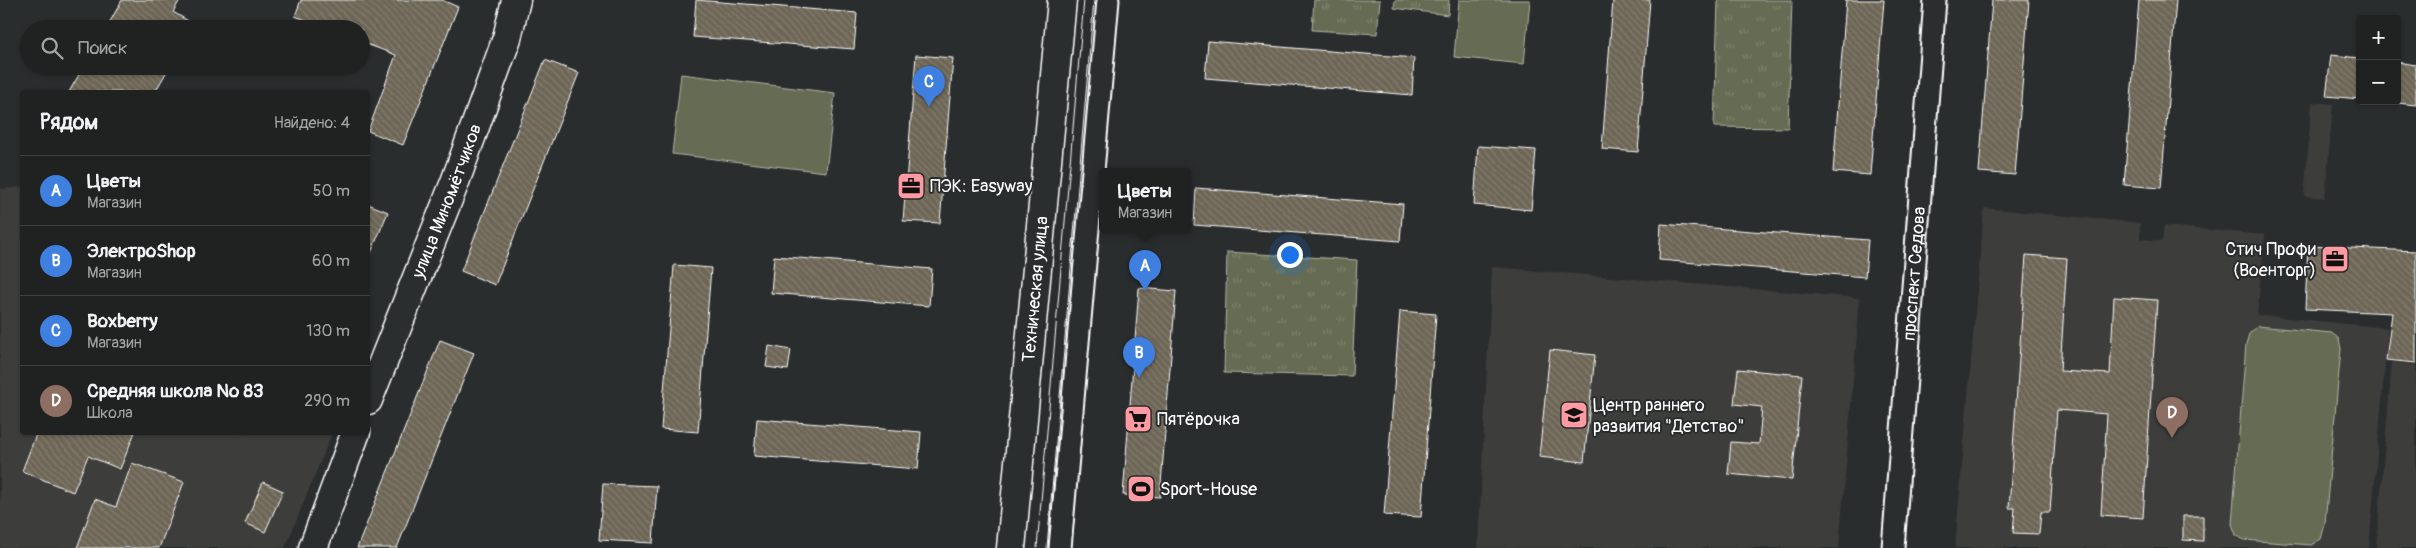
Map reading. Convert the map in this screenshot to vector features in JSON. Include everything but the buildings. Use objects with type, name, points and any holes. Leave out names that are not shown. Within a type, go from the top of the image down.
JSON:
[{"type":"street","name":"улица Миномётчиков","points":[[370,395],[455,182],[507,38],[516,0]]},
{"type":"street","name":"Техническая улица","points":[[1011,548],[1062,0]]},
{"type":"street","points":[[1060,548],[1108,0]]},
{"type":"street","name":"проспект Седова","points":[[1893,548],[1935,0]]},
{"type":"street","points":[[313,548],[355,435]]},
{"type":"shaded area","points":[[2312,102],[2333,104],[2325,198],[2304,196]]},
{"type":"shaded area","points":[[20,187],[20,435],[331,435],[285,548],[0,548],[0,189]]},
{"type":"shaded area","points":[[1984,208],[2140,223],[2140,239],[2162,241],[2164,226],[2265,235],[2257,315],[2388,328],[2369,548],[1955,548]]},
{"type":"shaded area","points":[[1492,267],[1860,298],[1839,548],[1478,548]]},
{"type":"shaded area","points":[[2392,362],[2416,365],[2416,548],[2376,548]]},
{"type":"green space","points":[[1314,0],[1380,0],[1377,34],[1312,30]]},
{"type":"green space","points":[[1395,0],[1449,0],[1448,15],[1394,8]]},
{"type":"green space","points":[[1459,0],[1530,0],[1524,64],[1454,57]]},
{"type":"green space","points":[[1718,0],[1792,0],[1788,128],[1714,127]]},
{"type":"green space","points":[[681,74],[835,93],[826,172],[672,154]]},
{"type":"green space","points":[[1227,252],[1357,260],[1352,376],[1224,373]]},
{"type":"green space","points":[[2258,326],[2332,333],[2339,339],[2341,349],[2325,524],[2321,539],[2311,545],[2244,540],[2236,535],[2232,524],[2246,344],[2249,334]]},
{"type":"tram line","points":[[1037,548],[1084,0]]},
{"type":"tram line","points":[[1047,548],[1094,0]]},
{"type":"place","name":"Boxberry","points":[[929,107]]},
{"type":"place","name":"ПЭК: Easyway","points":[[911,186]]},
{"type":"place","name":"Стич Профи (Военторг)","points":[[2335,259]]},
{"type":"place","name":"Цветы","points":[[1145,291]]},
{"type":"place","name":"ЭлектроShop","points":[[1139,378]]},
{"type":"place","name":"Центр раннего развития \"Детство\"","points":[[1574,415]]},
{"type":"place","name":"Пятёрочка","points":[[1138,419]]},
{"type":"place","name":"Средняя школа № 83","points":[[2172,438]]},
{"type":"place","name":"Sport-House","points":[[1141,489]]}]
